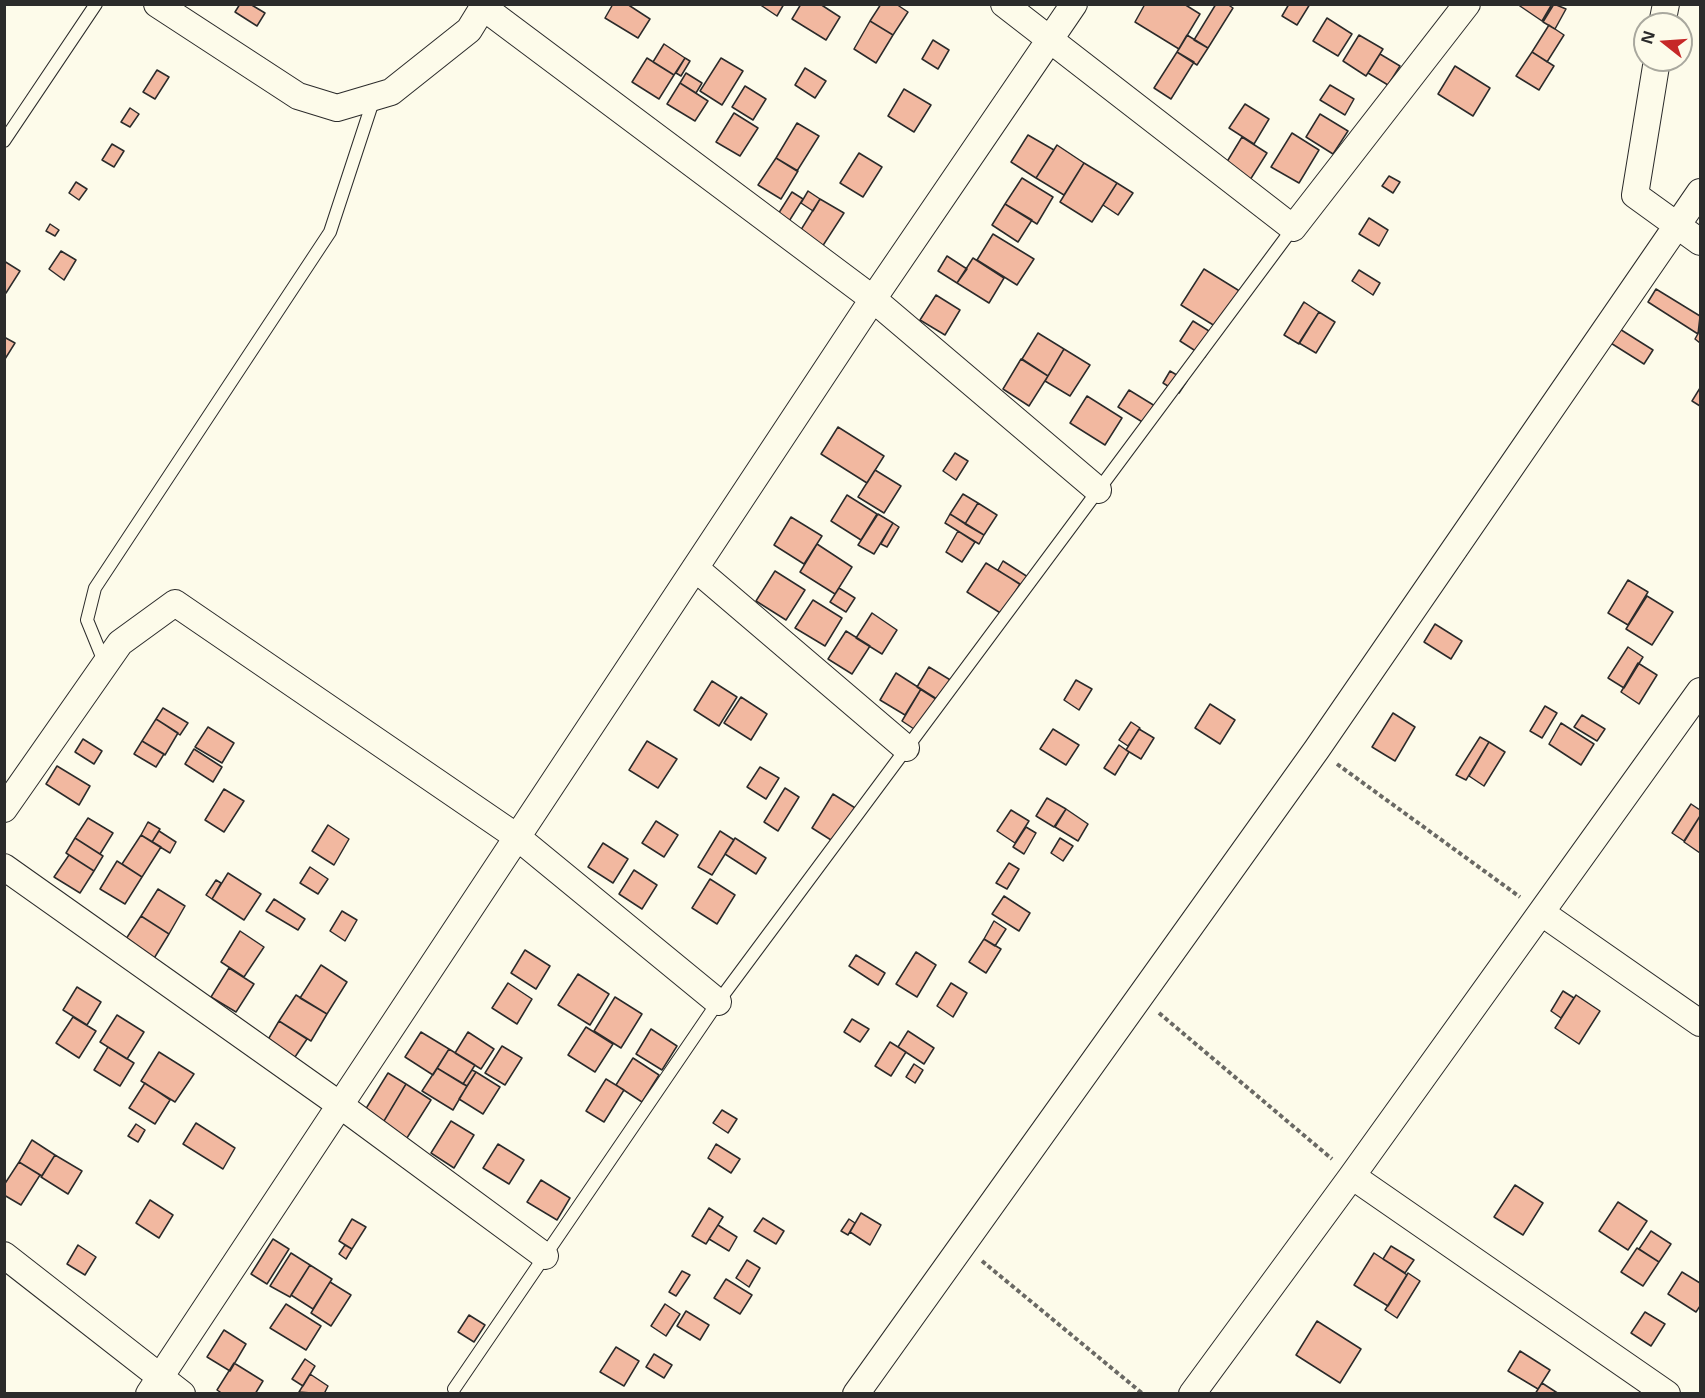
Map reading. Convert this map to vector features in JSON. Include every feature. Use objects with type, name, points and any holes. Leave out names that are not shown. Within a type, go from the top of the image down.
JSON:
[{"type":"street","points":[[157,4],[298,96],[337,108],[391,92],[468,30],[484,6],[873,298],[1098,490]]},
{"type":"street","points":[[1004,4],[1293,228],[1467,4]]},
{"type":"street","points":[[155,1385],[873,298],[1074,4]]},
{"type":"street","points":[[1655,72],[1635,195],[1701,242]]},
{"type":"street","points":[[856,1394],[1317,749],[1676,225],[1701,192]]},
{"type":"street","points":[[695,568],[906,748]]},
{"type":"street","points":[[4,808],[120,643],[175,603],[517,837],[718,1002]]},
{"type":"street","points":[[1192,1394],[1701,691]]},
{"type":"street","points":[[4,867],[340,1105],[545,1256]]},
{"type":"street","points":[[1542,913],[1701,1023]]},
{"type":"street","points":[[1352,1176],[1666,1394]]},
{"type":"street","points":[[4,1255],[155,1385],[182,1394]]},
{"type":"lane","points":[[4,141],[96,4]]},
{"type":"lane","points":[[105,664],[87,620],[95,588],[330,232],[374,97]]},
{"type":"lane","points":[[454,1389],[718,1002],[1293,228]]},
{"type":"path","points":[[1317,749],[1542,913]]},
{"type":"path","points":[[1140,997],[1352,1176]]},
{"type":"path","points":[[962,1245],[1143,1394]]},
{"type":"building","points":[[240,4],[250,4],[265,13],[257,26],[235,12]]},
{"type":"building","points":[[613,4],[627,4],[650,19],[638,38],[605,18]]},
{"type":"building","points":[[759,4],[784,4],[777,16]]},
{"type":"building","points":[[801,4],[820,4],[840,17],[826,40],[792,19]]},
{"type":"building","points":[[881,4],[896,4],[908,12],[893,35],[870,21]]},
{"type":"building","points":[[1145,4],[1184,4],[1200,14],[1179,49],[1135,22]]},
{"type":"building","points":[[1216,4],[1227,4],[1233,8],[1208,48],[1194,40]]},
{"type":"building","points":[[1289,4],[1310,4],[1297,25],[1282,16]]},
{"type":"building","points":[[1517,4],[1552,4],[1542,21]]},
{"type":"building","points":[[1554,4],[1566,9],[1555,29],[1543,22]]},
{"type":"building","points":[[1327,18],[1352,34],[1338,56],[1313,41]]},
{"type":"building","points":[[870,21],[893,35],[876,63],[854,49]]},
{"type":"building","points":[[1549,25],[1564,35],[1547,62],[1532,52]]},
{"type":"building","points":[[1187,35],[1208,48],[1197,65],[1177,52]]},
{"type":"building","points":[[1359,35],[1383,49],[1366,76],[1343,61]]},
{"type":"building","points":[[933,40],[949,50],[938,69],[922,59]]},
{"type":"building","points":[[664,44],[685,58],[674,75],[653,62]]},
{"type":"building","points":[[1177,52],[1194,62],[1171,99],[1154,88]]},
{"type":"building","points":[[1532,52],[1554,66],[1539,90],[1516,76]]},
{"type":"building","points":[[1380,54],[1400,66],[1388,85],[1368,73]]},
{"type":"building","points":[[647,58],[674,75],[659,99],[632,82]]},
{"type":"building","points":[[685,58],[690,61],[681,76],[676,73]]},
{"type":"building","points":[[721,58],[743,71],[722,105],[700,91]]},
{"type":"building","points":[[1455,66],[1490,88],[1473,116],[1438,94]]},
{"type":"building","points":[[805,68],[826,81],[815,98],[795,85]]},
{"type":"building","points":[[157,70],[169,77],[155,99],[143,92]]},
{"type":"building","points":[[686,73],[702,83],[696,93],[680,83]]},
{"type":"building","points":[[680,83],[708,101],[695,121],[667,104]]},
{"type":"building","points":[[1330,85],[1354,99],[1345,115],[1320,100]]},
{"type":"building","points":[[745,86],[766,99],[753,120],[732,107]]},
{"type":"building","points":[[904,89],[931,105],[914,132],[888,116]]},
{"type":"building","points":[[1245,104],[1269,119],[1254,144],[1229,128]]},
{"type":"building","points":[[130,108],[139,114],[130,127],[121,122]]},
{"type":"building","points":[[734,113],[758,128],[740,156],[716,142]]},
{"type":"building","points":[[1320,114],[1348,131],[1333,154],[1306,137]]},
{"type":"building","points":[[797,123],[819,136],[797,171],[776,158]]},
{"type":"building","points":[[1292,133],[1319,150],[1299,183],[1271,167]]},
{"type":"building","points":[[1028,135],[1054,150],[1036,178],[1011,162]]},
{"type":"building","points":[[1242,137],[1267,153],[1250,180],[1225,165]]},
{"type":"building","points":[[112,144],[124,151],[114,167],[102,160]]},
{"type":"building","points":[[1057,145],[1084,163],[1064,195],[1036,178]]},
{"type":"building","points":[[859,153],[882,167],[863,197],[840,183]]},
{"type":"building","points":[[776,158],[798,171],[781,199],[758,185]]},
{"type":"building","points":[[1084,163],[1117,183],[1092,222],[1060,202]]},
{"type":"building","points":[[1389,176],[1400,182],[1393,193],[1382,186]]},
{"type":"building","points":[[1022,178],[1053,197],[1037,224],[1005,204]]},
{"type":"building","points":[[76,182],[87,189],[79,200],[69,193]]},
{"type":"building","points":[[1117,183],[1133,193],[1118,215],[1103,205]]},
{"type":"building","points":[[808,191],[820,199],[813,211],[801,203]]},
{"type":"building","points":[[792,192],[803,199],[786,226],[775,219]]},
{"type":"building","points":[[820,199],[844,213],[822,247],[799,233]]},
{"type":"building","points":[[1005,204],[1032,220],[1018,242],[992,225]]},
{"type":"building","points":[[1369,218],[1388,230],[1379,246],[1359,234]]},
{"type":"building","points":[[50,224],[59,230],[55,236],[46,231]]},
{"type":"building","points":[[993,234],[1034,259],[1017,285],[977,260]]},
{"type":"building","points":[[61,251],[76,260],[64,280],[49,269]]},
{"type":"building","points":[[947,256],[967,269],[957,283],[938,271]]},
{"type":"building","points":[[973,258],[1004,278],[989,303],[957,283]]},
{"type":"building","points":[[4,261],[20,271],[6,293],[4,292]]},
{"type":"building","points":[[1204,269],[1246,295],[1223,331],[1181,305]]},
{"type":"building","points":[[1359,270],[1380,283],[1373,295],[1352,281]]},
{"type":"building","points":[[1656,289],[1700,316],[1698,334],[1648,302]]},
{"type":"building","points":[[936,295],[960,310],[945,335],[920,320]]},
{"type":"building","points":[[1304,302],[1319,312],[1299,344],[1284,335]]},
{"type":"building","points":[[1319,312],[1335,322],[1316,353],[1299,343]]},
{"type":"building","points":[[1193,321],[1217,336],[1205,357],[1180,341]]},
{"type":"building","points":[[1615,326],[1653,350],[1644,364],[1606,340]]},
{"type":"building","points":[[1700,330],[1700,343],[1695,339]]},
{"type":"building","points":[[1038,333],[1064,349],[1048,376],[1022,359]]},
{"type":"building","points":[[4,337],[15,343],[5,359],[4,358]]},
{"type":"building","points":[[1064,349],[1090,365],[1070,396],[1045,381]]},
{"type":"building","points":[[1021,359],[1048,376],[1029,406],[1003,389]]},
{"type":"building","points":[[1170,371],[1187,381],[1179,393],[1163,383]]},
{"type":"building","points":[[1700,388],[1700,406],[1692,401]]},
{"type":"building","points":[[1129,390],[1155,406],[1144,423],[1118,407]]},
{"type":"building","points":[[1087,396],[1122,418],[1105,445],[1070,423]]},
{"type":"building","points":[[838,427],[884,456],[867,483],[821,454]]},
{"type":"building","points":[[955,453],[968,461],[956,480],[943,471]]},
{"type":"building","points":[[875,470],[901,486],[884,513],[858,497]]},
{"type":"building","points":[[963,494],[978,503],[965,524],[950,514]]},
{"type":"building","points":[[847,495],[877,514],[861,540],[831,521]]},
{"type":"building","points":[[978,503],[997,515],[984,535],[965,524]]},
{"type":"building","points":[[878,514],[893,523],[874,554],[858,545]]},
{"type":"building","points":[[950,514],[984,535],[979,544],[945,523]]},
{"type":"building","points":[[791,517],[822,536],[804,564],[774,545]]},
{"type":"building","points":[[893,523],[899,527],[887,547],[881,544]]},
{"type":"building","points":[[958,531],[975,542],[962,562],[946,552]]},
{"type":"building","points":[[817,544],[852,567],[835,594],[800,572]]},
{"type":"building","points":[[1003,561],[1028,577],[1022,586],[998,570]]},
{"type":"building","points":[[986,563],[1020,584],[1002,614],[967,592]]},
{"type":"building","points":[[775,571],[805,590],[786,620],[756,601]]},
{"type":"building","points":[[1628,580],[1648,592],[1628,625],[1608,613]]},
{"type":"building","points":[[839,588],[855,598],[846,612],[830,602]]},
{"type":"building","points":[[1647,596],[1673,612],[1652,645],[1626,629]]},
{"type":"building","points":[[813,600],[842,618],[825,646],[795,628]]},
{"type":"building","points":[[872,613],[897,630],[882,654],[856,638]]},
{"type":"building","points":[[1435,624],[1462,641],[1451,659],[1424,642]]},
{"type":"building","points":[[846,631],[870,646],[852,674],[828,659]]},
{"type":"building","points":[[1628,647],[1643,657],[1624,688],[1608,678]]},
{"type":"building","points":[[1638,663],[1657,675],[1639,704],[1621,692]]},
{"type":"building","points":[[929,667],[952,681],[939,701],[917,687]]},
{"type":"building","points":[[896,673],[921,689],[905,715],[880,700]]},
{"type":"building","points":[[1076,680],[1092,689],[1079,710],[1064,700]]},
{"type":"building","points":[[712,681],[737,697],[719,726],[694,710]]},
{"type":"building","points":[[921,689],[940,701],[920,733],[902,721]]},
{"type":"building","points":[[741,697],[767,714],[751,740],[724,723]]},
{"type":"building","points":[[1210,704],[1235,720],[1220,744],[1195,728]]},
{"type":"building","points":[[1545,706],[1557,713],[1542,738],[1530,731]]},
{"type":"building","points":[[163,708],[188,723],[180,735],[156,719]]},
{"type":"building","points":[[1393,713],[1415,727],[1395,761],[1372,747]]},
{"type":"building","points":[[1582,715],[1605,729],[1597,741],[1574,727]]},
{"type":"building","points":[[156,719],[178,733],[165,755],[142,741]]},
{"type":"building","points":[[1131,722],[1140,728],[1128,746],[1119,740]]},
{"type":"building","points":[[1561,723],[1594,744],[1581,765],[1549,744]]},
{"type":"building","points":[[208,727],[234,743],[222,763],[195,747]]},
{"type":"building","points":[[1053,729],[1079,745],[1066,765],[1040,749]]},
{"type":"building","points":[[1139,729],[1154,738],[1141,759],[1126,750]]},
{"type":"building","points":[[1480,737],[1489,742],[1466,780],[1456,775]]},
{"type":"building","points":[[83,739],[102,751],[94,764],[75,752]]},
{"type":"building","points":[[142,741],[164,754],[156,767],[134,754]]},
{"type":"building","points":[[647,741],[677,759],[658,788],[629,770]]},
{"type":"building","points":[[1489,742],[1505,752],[1484,786],[1469,776]]},
{"type":"building","points":[[1119,745],[1129,752],[1115,775],[1104,768]]},
{"type":"building","points":[[194,749],[222,767],[213,782],[185,764]]},
{"type":"building","points":[[57,766],[90,786],[79,805],[46,784]]},
{"type":"building","points":[[760,767],[779,778],[766,799],[747,787]]},
{"type":"building","points":[[785,788],[799,797],[778,831],[764,822]]},
{"type":"building","points":[[224,789],[244,801],[224,832],[205,820]]},
{"type":"building","points":[[833,794],[860,811],[839,845],[812,828]]},
{"type":"building","points":[[1047,798],[1066,809],[1054,827],[1036,816]]},
{"type":"building","points":[[1691,804],[1700,810],[1700,816],[1684,841],[1672,833]]},
{"type":"building","points":[[1066,809],[1088,824],[1078,841],[1055,827]]},
{"type":"building","points":[[1011,810],[1029,821],[1015,843],[997,831]]},
{"type":"building","points":[[1700,816],[1700,853],[1684,842]]},
{"type":"building","points":[[88,818],[113,833],[100,854],[75,838]]},
{"type":"building","points":[[656,821],[678,835],[664,857],[642,843]]},
{"type":"building","points":[[148,822],[160,829],[152,842],[141,835]]},
{"type":"building","points":[[328,825],[349,839],[334,865],[312,851]]},
{"type":"building","points":[[1026,827],[1036,833],[1024,854],[1013,847]]},
{"type":"building","points":[[159,831],[176,842],[170,853],[152,842]]},
{"type":"building","points":[[720,831],[734,840],[712,875],[698,867]]},
{"type":"building","points":[[141,835],[161,847],[142,877],[122,864]]},
{"type":"building","points":[[75,838],[103,856],[94,871],[66,853]]},
{"type":"building","points":[[735,838],[766,858],[756,874],[725,854]]},
{"type":"building","points":[[1060,838],[1073,846],[1063,861],[1051,853]]},
{"type":"building","points":[[603,843],[628,859],[613,883],[588,867]]},
{"type":"building","points":[[69,855],[94,871],[80,893],[54,877]]},
{"type":"building","points":[[117,861],[142,877],[125,904],[100,889]]},
{"type":"building","points":[[1009,863],[1019,869],[1007,889],[996,883]]},
{"type":"building","points":[[310,867],[328,879],[318,894],[300,883]]},
{"type":"building","points":[[634,870],[657,885],[642,909],[619,894]]},
{"type":"building","points":[[228,873],[261,894],[244,920],[212,899]]},
{"type":"building","points":[[710,879],[735,895],[717,924],[692,908]]},
{"type":"building","points":[[216,880],[221,883],[212,899],[206,895]]},
{"type":"building","points":[[158,889],[185,906],[169,934],[141,916]]},
{"type":"building","points":[[1004,896],[1030,913],[1019,931],[992,914]]},
{"type":"building","points":[[274,899],[305,919],[298,930],[266,911]]},
{"type":"building","points":[[342,911],[357,920],[345,941],[330,931]]},
{"type":"building","points":[[141,916],[169,934],[153,960],[124,942]]},
{"type":"building","points":[[994,921],[1006,929],[995,946],[984,939]]},
{"type":"building","points":[[240,931],[264,947],[244,977],[221,962]]},
{"type":"building","points":[[984,939],[1001,949],[986,973],[969,962]]},
{"type":"building","points":[[525,950],[550,966],[536,989],[511,973]]},
{"type":"building","points":[[916,952],[936,965],[917,997],[896,984]]},
{"type":"building","points":[[856,955],[885,973],[878,985],[849,966]]},
{"type":"building","points":[[321,965],[347,982],[327,1014],[300,998]]},
{"type":"building","points":[[229,968],[254,984],[236,1012],[211,997]]},
{"type":"building","points":[[578,974],[609,994],[590,1025],[558,1005]]},
{"type":"building","points":[[508,983],[532,999],[517,1024],[492,1008]]},
{"type":"building","points":[[951,983],[967,993],[953,1017],[937,1006]]},
{"type":"building","points":[[77,987],[101,1002],[87,1025],[63,1010]]},
{"type":"building","points":[[1563,991],[1574,998],[1561,1018],[1551,1011]]},
{"type":"building","points":[[296,995],[327,1014],[311,1041],[279,1021]]},
{"type":"building","points":[[1576,995],[1600,1011],[1579,1044],[1555,1028]]},
{"type":"building","points":[[615,997],[642,1014],[621,1048],[594,1031]]},
{"type":"building","points":[[117,1015],[144,1032],[127,1059],[100,1042]]},
{"type":"building","points":[[73,1017],[96,1031],[79,1058],[56,1043]]},
{"type":"building","points":[[852,1019],[869,1029],[860,1042],[844,1032]]},
{"type":"building","points":[[279,1021],[307,1039],[293,1060],[266,1043]]},
{"type":"building","points":[[586,1027],[613,1044],[595,1072],[568,1055]]},
{"type":"building","points":[[651,1029],[677,1046],[662,1070],[636,1054]]},
{"type":"building","points":[[908,1031],[934,1048],[924,1064],[898,1047]]},
{"type":"building","points":[[421,1032],[449,1049],[433,1075],[405,1057]]},
{"type":"building","points":[[468,1032],[494,1049],[481,1069],[455,1053]]},
{"type":"building","points":[[890,1042],[906,1052],[891,1076],[875,1066]]},
{"type":"building","points":[[502,1046],[522,1058],[505,1085],[485,1073]]},
{"type":"building","points":[[108,1047],[134,1063],[120,1086],[94,1070]]},
{"type":"building","points":[[449,1049],[475,1065],[463,1084],[437,1068]]},
{"type":"building","points":[[159,1052],[194,1074],[175,1102],[141,1081]]},
{"type":"building","points":[[633,1058],[659,1075],[642,1102],[616,1085]]},
{"type":"building","points":[[914,1064],[923,1070],[915,1083],[906,1077]]},
{"type":"building","points":[[437,1068],[467,1086],[453,1110],[422,1091]]},
{"type":"building","points":[[472,1070],[476,1072],[467,1086],[463,1084]]},
{"type":"building","points":[[476,1072],[500,1087],[483,1114],[459,1099]]},
{"type":"building","points":[[388,1073],[406,1084],[381,1126],[362,1115]]},
{"type":"building","points":[[606,1079],[624,1090],[604,1122],[586,1111]]},
{"type":"building","points":[[145,1083],[170,1100],[155,1124],[129,1108]]},
{"type":"building","points":[[406,1084],[431,1100],[405,1141],[381,1126]]},
{"type":"building","points":[[722,1110],[737,1119],[728,1133],[713,1123]]},
{"type":"building","points":[[451,1121],[474,1135],[454,1168],[431,1153]]},
{"type":"building","points":[[196,1123],[235,1148],[223,1169],[183,1144]]},
{"type":"building","points":[[136,1124],[145,1130],[138,1142],[128,1136]]},
{"type":"building","points":[[32,1140],[55,1155],[42,1176],[19,1162]]},
{"type":"building","points":[[498,1144],[524,1160],[509,1184],[483,1168]]},
{"type":"building","points":[[716,1144],[740,1159],[731,1173],[708,1158]]},
{"type":"building","points":[[55,1155],[82,1171],[68,1194],[41,1177]]},
{"type":"building","points":[[19,1162],[40,1175],[21,1205],[4,1195],[4,1185]]},
{"type":"building","points":[[541,1180],[570,1198],[557,1220],[527,1202]]},
{"type":"building","points":[[1515,1185],[1543,1203],[1523,1235],[1494,1217]]},
{"type":"building","points":[[150,1200],[173,1215],[159,1238],[136,1223]]},
{"type":"building","points":[[1618,1202],[1647,1221],[1628,1250],[1599,1231]]},
{"type":"building","points":[[709,1208],[723,1217],[706,1244],[692,1236]]},
{"type":"building","points":[[861,1213],[881,1225],[870,1245],[850,1232]]},
{"type":"building","points":[[763,1218],[784,1231],[776,1244],[754,1231]]},
{"type":"building","points":[[352,1219],[366,1227],[352,1249],[339,1241]]},
{"type":"building","points":[[849,1219],[855,1223],[848,1235],[841,1231]]},
{"type":"building","points":[[718,1225],[737,1237],[729,1251],[709,1239]]},
{"type":"building","points":[[1651,1231],[1671,1244],[1659,1262],[1639,1249]]},
{"type":"building","points":[[273,1239],[289,1249],[267,1284],[251,1274]]},
{"type":"building","points":[[78,1245],[96,1257],[85,1275],[67,1264]]},
{"type":"building","points":[[345,1245],[352,1249],[346,1259],[339,1254]]},
{"type":"building","points":[[1391,1246],[1414,1260],[1405,1273],[1383,1259]]},
{"type":"building","points":[[1637,1248],[1659,1262],[1643,1286],[1621,1272]]},
{"type":"building","points":[[291,1253],[310,1265],[290,1297],[270,1286]]},
{"type":"building","points":[[1374,1253],[1407,1275],[1388,1306],[1354,1285]]},
{"type":"building","points":[[747,1260],[760,1268],[749,1287],[736,1278]]},
{"type":"building","points":[[310,1265],[332,1279],[313,1309],[291,1295]]},
{"type":"building","points":[[682,1271],[690,1275],[676,1296],[669,1292]]},
{"type":"building","points":[[1682,1272],[1700,1283],[1700,1306],[1696,1312],[1668,1294]]},
{"type":"building","points":[[1408,1273],[1420,1281],[1397,1318],[1385,1310]]},
{"type":"building","points":[[726,1279],[752,1295],[740,1314],[714,1298]]},
{"type":"building","points":[[330,1282],[351,1295],[331,1326],[311,1313]]},
{"type":"building","points":[[286,1304],[321,1326],[306,1350],[270,1328]]},
{"type":"building","points":[[665,1304],[680,1314],[666,1336],[651,1326]]},
{"type":"building","points":[[686,1311],[709,1325],[700,1340],[677,1326]]},
{"type":"building","points":[[1645,1312],[1665,1324],[1651,1346],[1631,1333]]},
{"type":"building","points":[[469,1315],[485,1325],[474,1342],[458,1332]]},
{"type":"building","points":[[1317,1321],[1361,1349],[1340,1383],[1296,1355]]},
{"type":"building","points":[[224,1330],[246,1344],[230,1371],[207,1357]]},
{"type":"building","points":[[616,1347],[639,1361],[624,1386],[600,1372]]},
{"type":"building","points":[[1520,1351],[1550,1370],[1538,1389],[1508,1371]]},
{"type":"building","points":[[654,1354],[672,1365],[664,1378],[646,1367]]},
{"type":"building","points":[[305,1359],[315,1366],[303,1386],[292,1379]]},
{"type":"building","points":[[234,1363],[263,1381],[255,1394],[223,1394],[217,1390]]},
{"type":"building","points":[[310,1374],[328,1386],[324,1394],[299,1392]]},
{"type":"building","points":[[1542,1383],[1559,1394],[1535,1394]]}]
